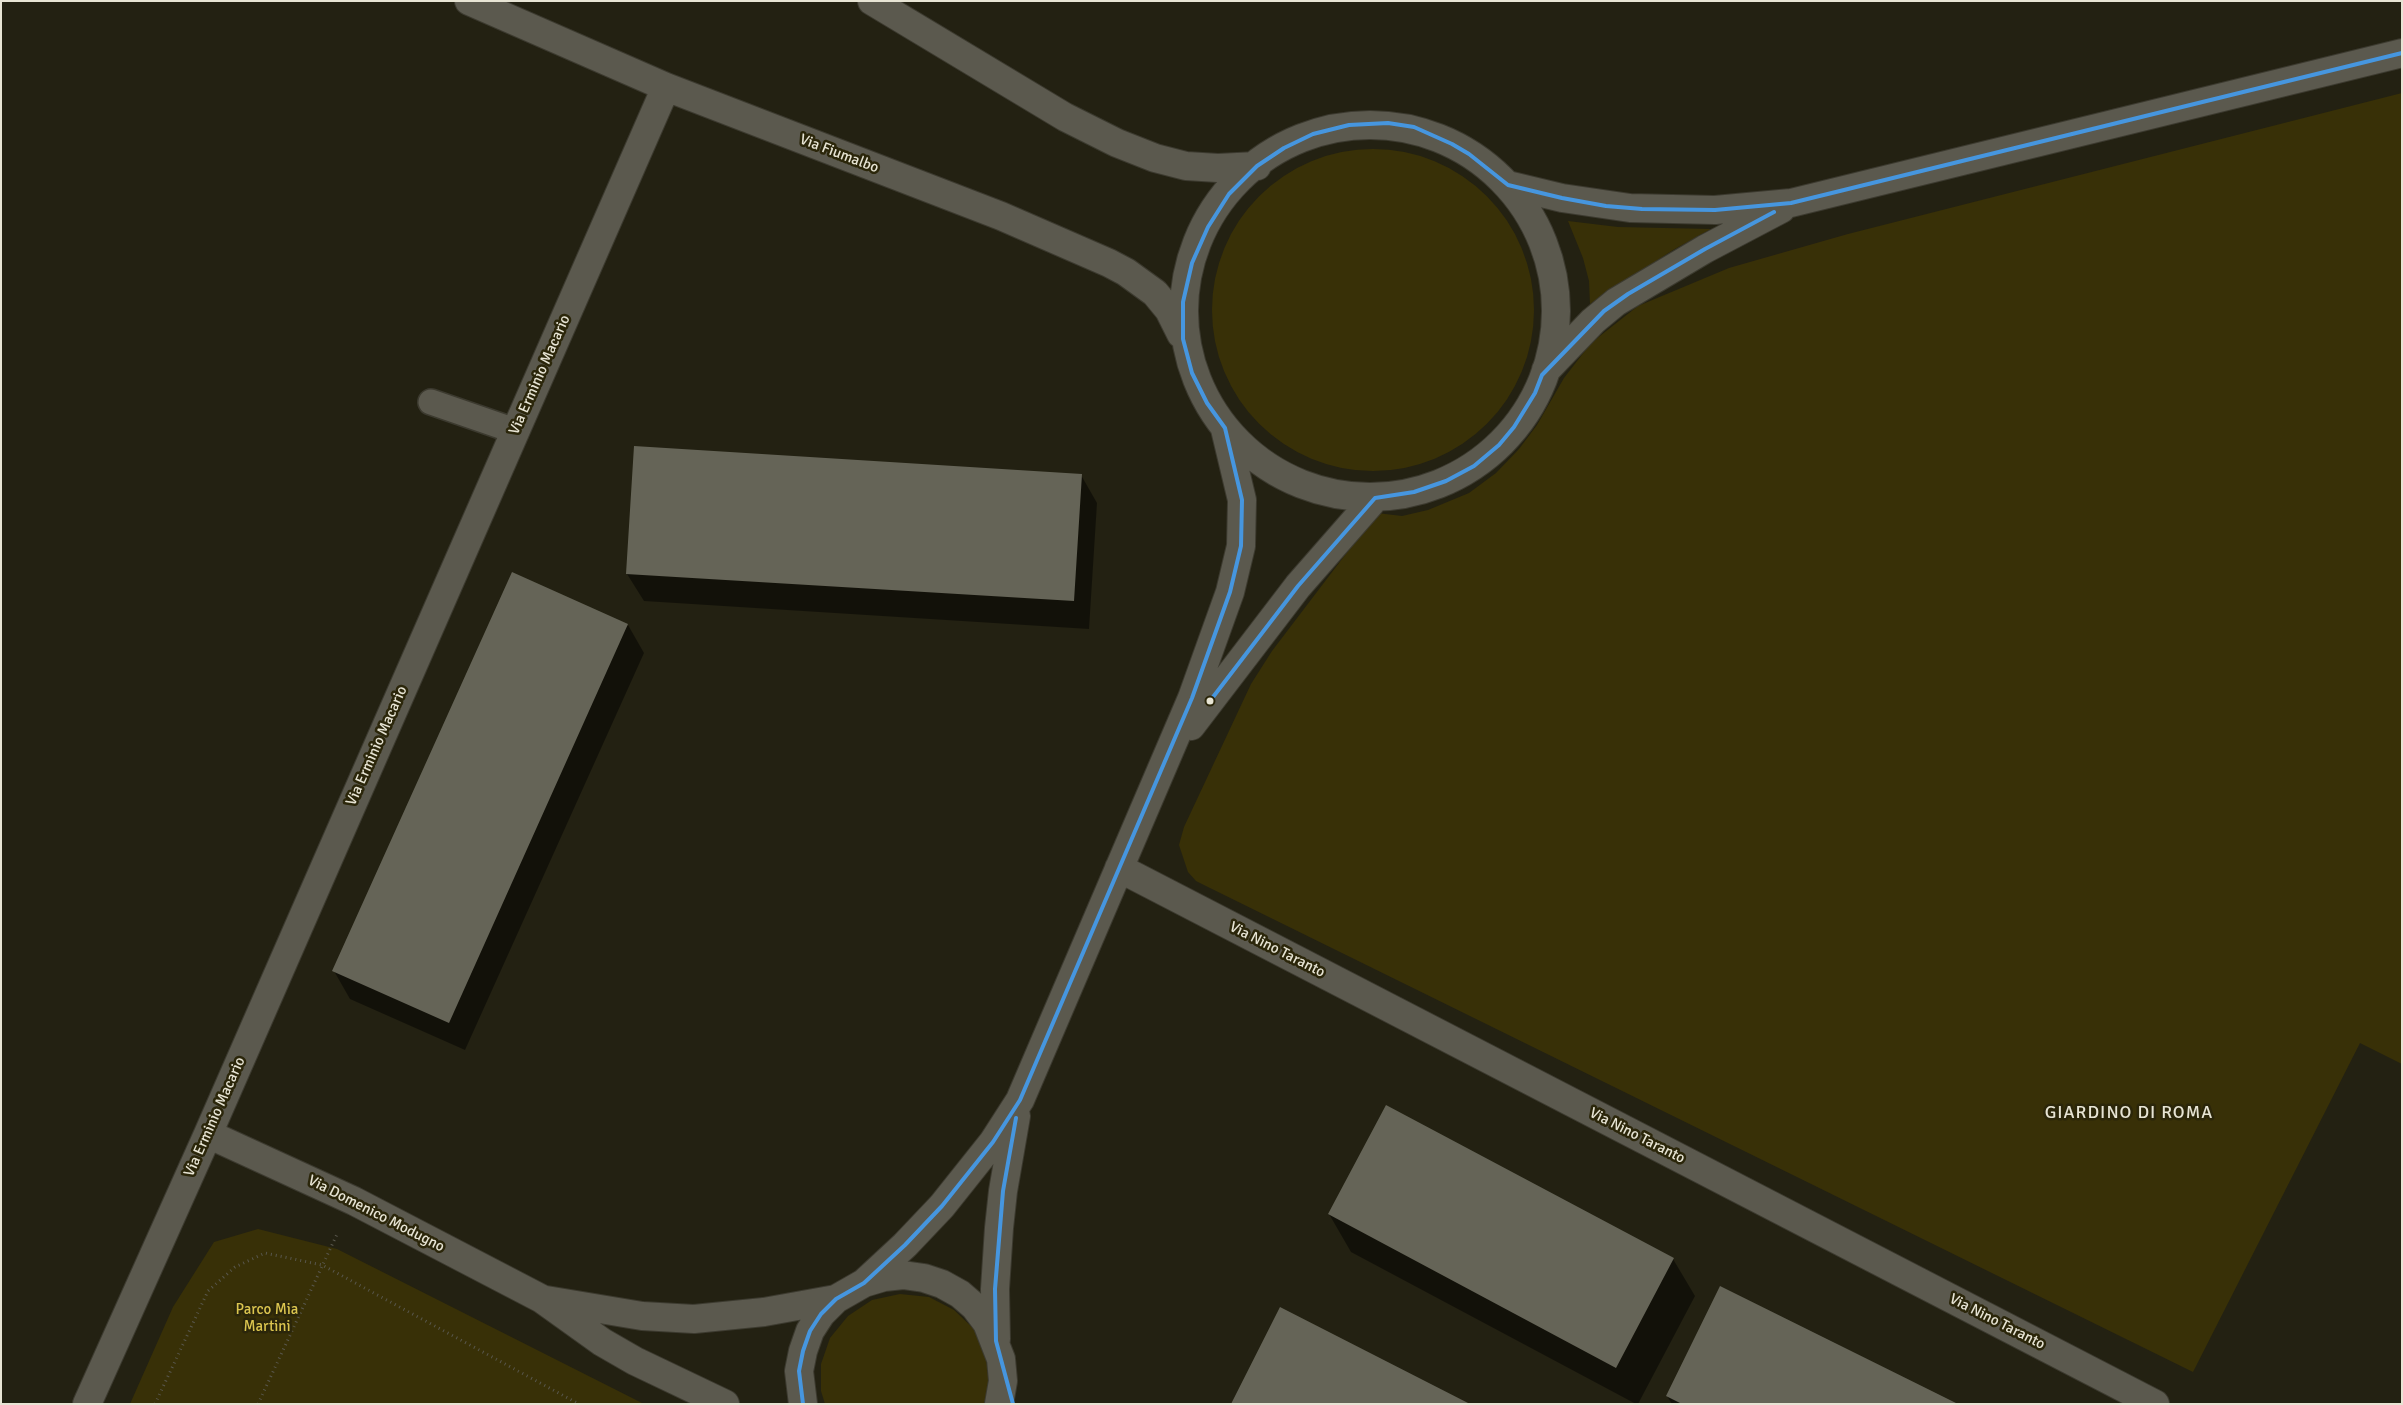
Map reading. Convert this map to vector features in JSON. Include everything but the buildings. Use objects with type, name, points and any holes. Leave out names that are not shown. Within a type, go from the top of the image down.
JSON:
[{"type":"street","name":"Via Fiumalbo","points":[[469,1],[666,87],[1001,216],[1109,263],[1126,272],[1155,293],[1168,310],[1183,339]]},
{"type":"street","points":[[872,1],[1065,117],[1117,143],[1155,158],[1186,166],[1218,168],[1257,166]]},
{"type":"street","points":[[1508,185],[1562,198],[1630,208],[1714,210],[1791,203],[2402,53]]},
{"type":"street","name":"Via Erminio Macario","points":[[87,1404],[208,1134],[666,87]]},
{"type":"street","points":[[1388,123],[1414,128],[1435,135],[1469,154],[1508,185],[1531,216],[1546,249],[1558,296],[1556,322],[1542,375],[1514,428],[1499,445],[1474,466],[1446,481],[1414,492],[1375,498],[1315,491],[1295,483],[1252,457],[1225,428],[1206,403],[1192,373],[1183,339],[1183,302],[1192,263],[1199,246],[1230,194],[1257,166],[1284,148],[1313,134],[1349,125],[1388,123]]},
{"type":"street","points":[[1542,375],[1593,320],[1616,302],[1706,249],[1791,203]]},
{"type":"street","points":[[803,1404],[799,1371],[803,1351],[810,1331],[821,1314],[836,1299],[864,1282],[905,1245],[947,1200],[993,1142],[1020,1100],[1192,698],[1227,601],[1241,546],[1242,500],[1225,428]]},
{"type":"street","points":[[1165,760],[1298,586],[1375,498]]},
{"type":"street","name":"Via Nino Taranto","points":[[1119,868],[2156,1404]]},
{"type":"street","points":[[999,1404],[1003,1381],[998,1350],[995,1289],[999,1228],[1007,1164],[1020,1100]]},
{"type":"street","name":"Via Domenico Modugno","points":[[208,1134],[354,1200],[542,1299],[608,1346],[725,1404]]},
{"type":"street","points":[[864,1282],[903,1275],[924,1278],[942,1284],[960,1294],[975,1307],[987,1323],[998,1350],[1014,1404]]},
{"type":"street","name":"Via Domenico Modugno","points":[[542,1299],[642,1316],[694,1319],[764,1312],[836,1299]]},
{"type":"lane","points":[[431,402],[515,431]]},
{"type":"path","points":[[258,1404],[354,1200]]},
{"type":"path","points":[[155,1404],[208,1291],[235,1267],[266,1253],[322,1265],[579,1404]]},
{"type":"green space","points":[[2402,93],[2402,1064],[2360,1043],[2193,1372],[1210,888],[1196,881],[1188,872],[1179,845],[1184,827],[1251,684],[1272,651],[1377,513],[1402,516],[1428,510],[1469,493],[1496,473],[1519,449],[1537,425],[1564,378],[1591,343],[1638,306],[1729,268],[1848,234]]},
{"type":"green space","points":[[1357,149],[1389,149],[1420,156],[1449,168],[1475,185],[1498,208],[1507,220],[1522,248],[1534,294],[1534,326],[1522,372],[1507,400],[1475,435],[1449,452],[1420,464],[1389,471],[1357,471],[1326,464],[1297,452],[1271,435],[1248,412],[1231,386],[1219,357],[1212,326],[1212,294],[1219,263],[1231,234],[1248,208],[1271,185],[1297,168],[1326,156]]},
{"type":"green space","points":[[1568,221],[1618,227],[1711,229],[1673,250],[1590,304],[1589,281],[1583,258]]},
{"type":"green space","name":"Parco Mia Martini","points":[[258,1229],[337,1249],[644,1404],[130,1404],[173,1307],[214,1242]]},
{"type":"green space","points":[[900,1294],[929,1297],[954,1310],[975,1330],[986,1356],[989,1385],[984,1404],[825,1404],[821,1391],[821,1364],[830,1338],[848,1316],[872,1300]]},
{"type":"transit line","points":[[803,1404],[799,1371],[810,1331],[821,1314],[836,1299],[864,1283],[905,1245],[942,1206],[993,1142],[1020,1100],[1192,698],[1230,592],[1241,546],[1242,500],[1225,428],[1207,403],[1192,373],[1183,339],[1183,302],[1192,263],[1208,227],[1229,194],[1257,166],[1284,148],[1313,134],[1349,125],[1388,123],[1414,127],[1452,144],[1469,154],[1508,185],[1562,198],[1606,206],[1642,209],[1715,210],[1791,203],[2402,53]]},
{"type":"transit line","points":[[1210,701],[1298,586],[1375,498],[1414,492],[1446,481],[1474,466],[1499,445],[1514,427],[1535,393],[1542,375],[1604,311],[1628,294],[1705,249],[1774,212]]},
{"type":"transit line","points":[[1013,1404],[996,1341],[995,1289],[1003,1191],[1016,1118]]},
{"type":"district","name":"GIARDINO DI ROMA","points":[[2129,1113]]}]
